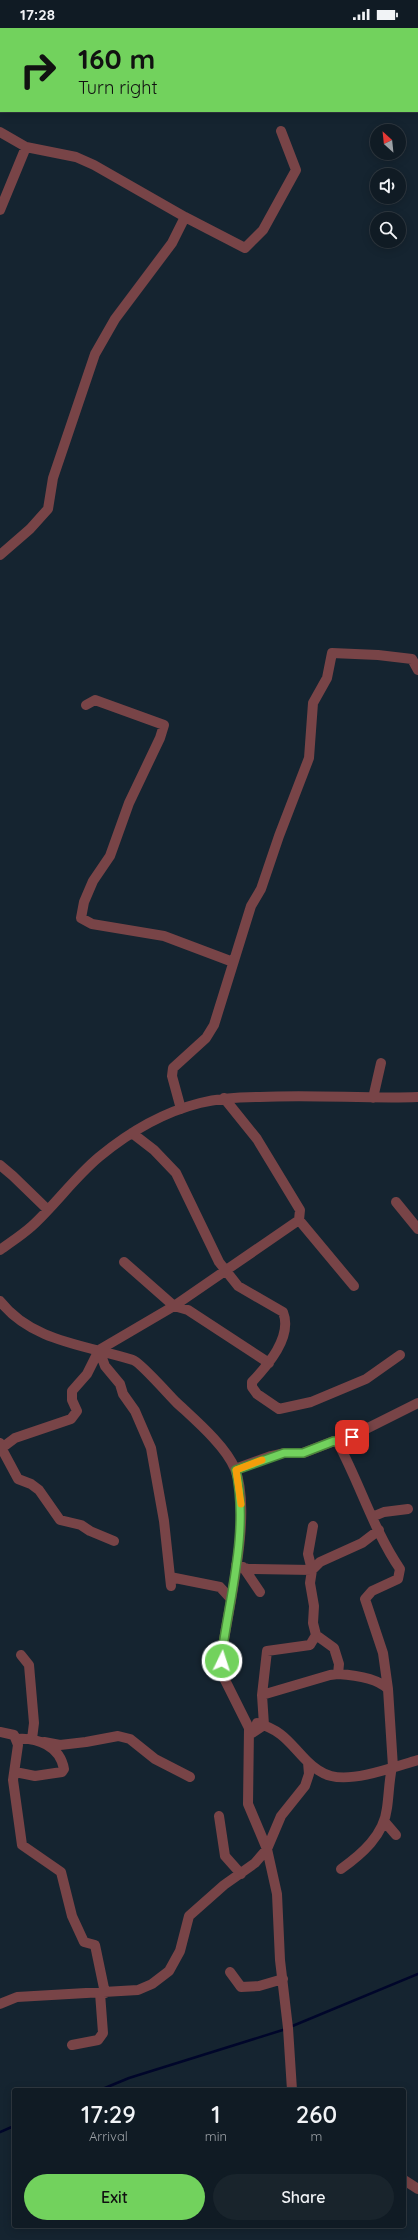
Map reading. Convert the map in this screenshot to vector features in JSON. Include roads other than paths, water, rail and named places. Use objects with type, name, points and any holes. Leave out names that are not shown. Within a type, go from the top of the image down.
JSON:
[{"type":"street","points":[[0,132],[26,147],[76,157],[94,165],[185,217],[245,248],[263,230],[296,170],[281,131]]},
{"type":"street","points":[[0,210],[26,147]]},
{"type":"street","points":[[0,555],[30,529],[48,510],[53,478],[94,354],[115,319],[172,244],[185,217]]},
{"type":"street","points":[[181,1109],[172,1076],[173,1068],[206,1038],[214,1025],[251,906],[261,889],[279,836],[309,758],[313,703],[327,678],[332,653],[378,655],[412,659],[418,670]]},
{"type":"street","points":[[86,705],[95,700],[164,725],[154,752],[129,803],[110,856],[93,881],[84,902],[80,918],[92,924],[164,936],[233,962]]},
{"type":"street","points":[[373,1098],[381,1063]]},
{"type":"street","points":[[0,1250],[32,1226],[100,1156],[132,1133],[166,1114],[224,1098],[289,1095],[373,1098],[418,1097]]},
{"type":"street","points":[[224,1098],[257,1139],[300,1210],[299,1220],[354,1286]]},
{"type":"street","points":[[132,1133],[154,1150],[176,1173],[209,1245],[225,1270],[238,1286],[283,1312],[284,1322],[280,1341],[274,1357],[252,1382],[252,1387],[257,1394],[279,1409],[311,1402],[366,1379],[400,1355]]},
{"type":"street","points":[[0,1165],[47,1209]]},
{"type":"street","points":[[396,1202],[418,1228]]},
{"type":"street","points":[[114,1541],[90,1531],[81,1525],[60,1520],[38,1490],[31,1484],[18,1479],[1,1449],[15,1438],[71,1419],[77,1411],[72,1400],[72,1391],[87,1374],[99,1350],[174,1306],[299,1220]]},
{"type":"street","points":[[124,1262],[174,1306],[188,1310],[269,1363]]},
{"type":"street","points":[[0,1301],[13,1316],[35,1330],[58,1341],[135,1360],[198,1423],[228,1456],[236,1470],[241,1509],[239,1566],[230,1598],[222,1661],[224,1678],[230,1693],[249,1728],[248,1804],[267,1849],[277,1894],[280,1960],[283,1979],[292,2088]]},
{"type":"street","points":[[99,1350],[106,1366],[120,1384],[123,1394],[135,1411],[151,1448],[163,1508],[171,1582],[220,1587],[230,1598]]},
{"type":"street","points":[[236,1470],[271,1456],[284,1453],[303,1453],[334,1441],[338,1443],[418,1403]]},
{"type":"street","points":[[338,1443],[353,1471],[372,1517],[391,1555],[400,1569],[398,1579],[372,1591],[365,1599],[383,1653],[388,1689],[392,1767],[387,1792],[387,1808],[379,1833],[367,1847],[341,1869]]},
{"type":"street","points":[[372,1517],[384,1512],[408,1509]]},
{"type":"street","points":[[313,1526],[308,1554],[312,1570],[310,1583],[314,1606],[313,1624],[316,1635],[334,1648],[339,1664],[338,1674]]},
{"type":"street","points":[[239,1566],[312,1570],[320,1562],[362,1543],[379,1530]]},
{"type":"street","points":[[239,1566],[260,1592]]},
{"type":"street","points":[[264,1725],[262,1695],[267,1651],[310,1645],[316,1635]]},
{"type":"street","points":[[21,1655],[30,1665],[34,1723],[32,1739]]},
{"type":"street","points":[[262,1695],[338,1674],[353,1675],[382,1684],[388,1689]]},
{"type":"street","points":[[246,1720],[264,1725],[282,1734],[308,1762],[330,1776],[345,1777],[418,1760]]},
{"type":"street","points":[[249,1735],[264,1725]]},
{"type":"street","points":[[0,1732],[10,1733],[18,1745],[13,1780],[22,1845],[61,1872],[72,1916],[84,1942],[95,1946],[102,1993],[103,2033],[98,2040],[72,2044]]},
{"type":"street","points":[[16,1740],[32,1739],[60,1745],[118,1736],[130,1739],[155,1759],[190,1777]]},
{"type":"street","points":[[15,1772],[35,1776],[62,1772],[64,1769],[63,1764],[55,1751],[44,1742]]},
{"type":"street","points":[[0,2004],[17,1997],[138,1990],[152,1984],[169,1971],[180,1951],[189,1916],[255,1863],[267,1849],[281,1816],[305,1786],[309,1774],[308,1762]]},
{"type":"street","points":[[219,1816],[225,1856],[241,1874]]},
{"type":"street","points":[[384,1821],[396,1835]]},
{"type":"street","points":[[230,1972],[241,1987],[259,1986],[283,1979]]},
{"type":"waterway","points":[[290,2027],[418,1974]]},
{"type":"waterway","points":[[105,2088],[129,2078],[286,2029]]},
{"type":"waterway","points":[[0,2132],[12,2127]]}]
